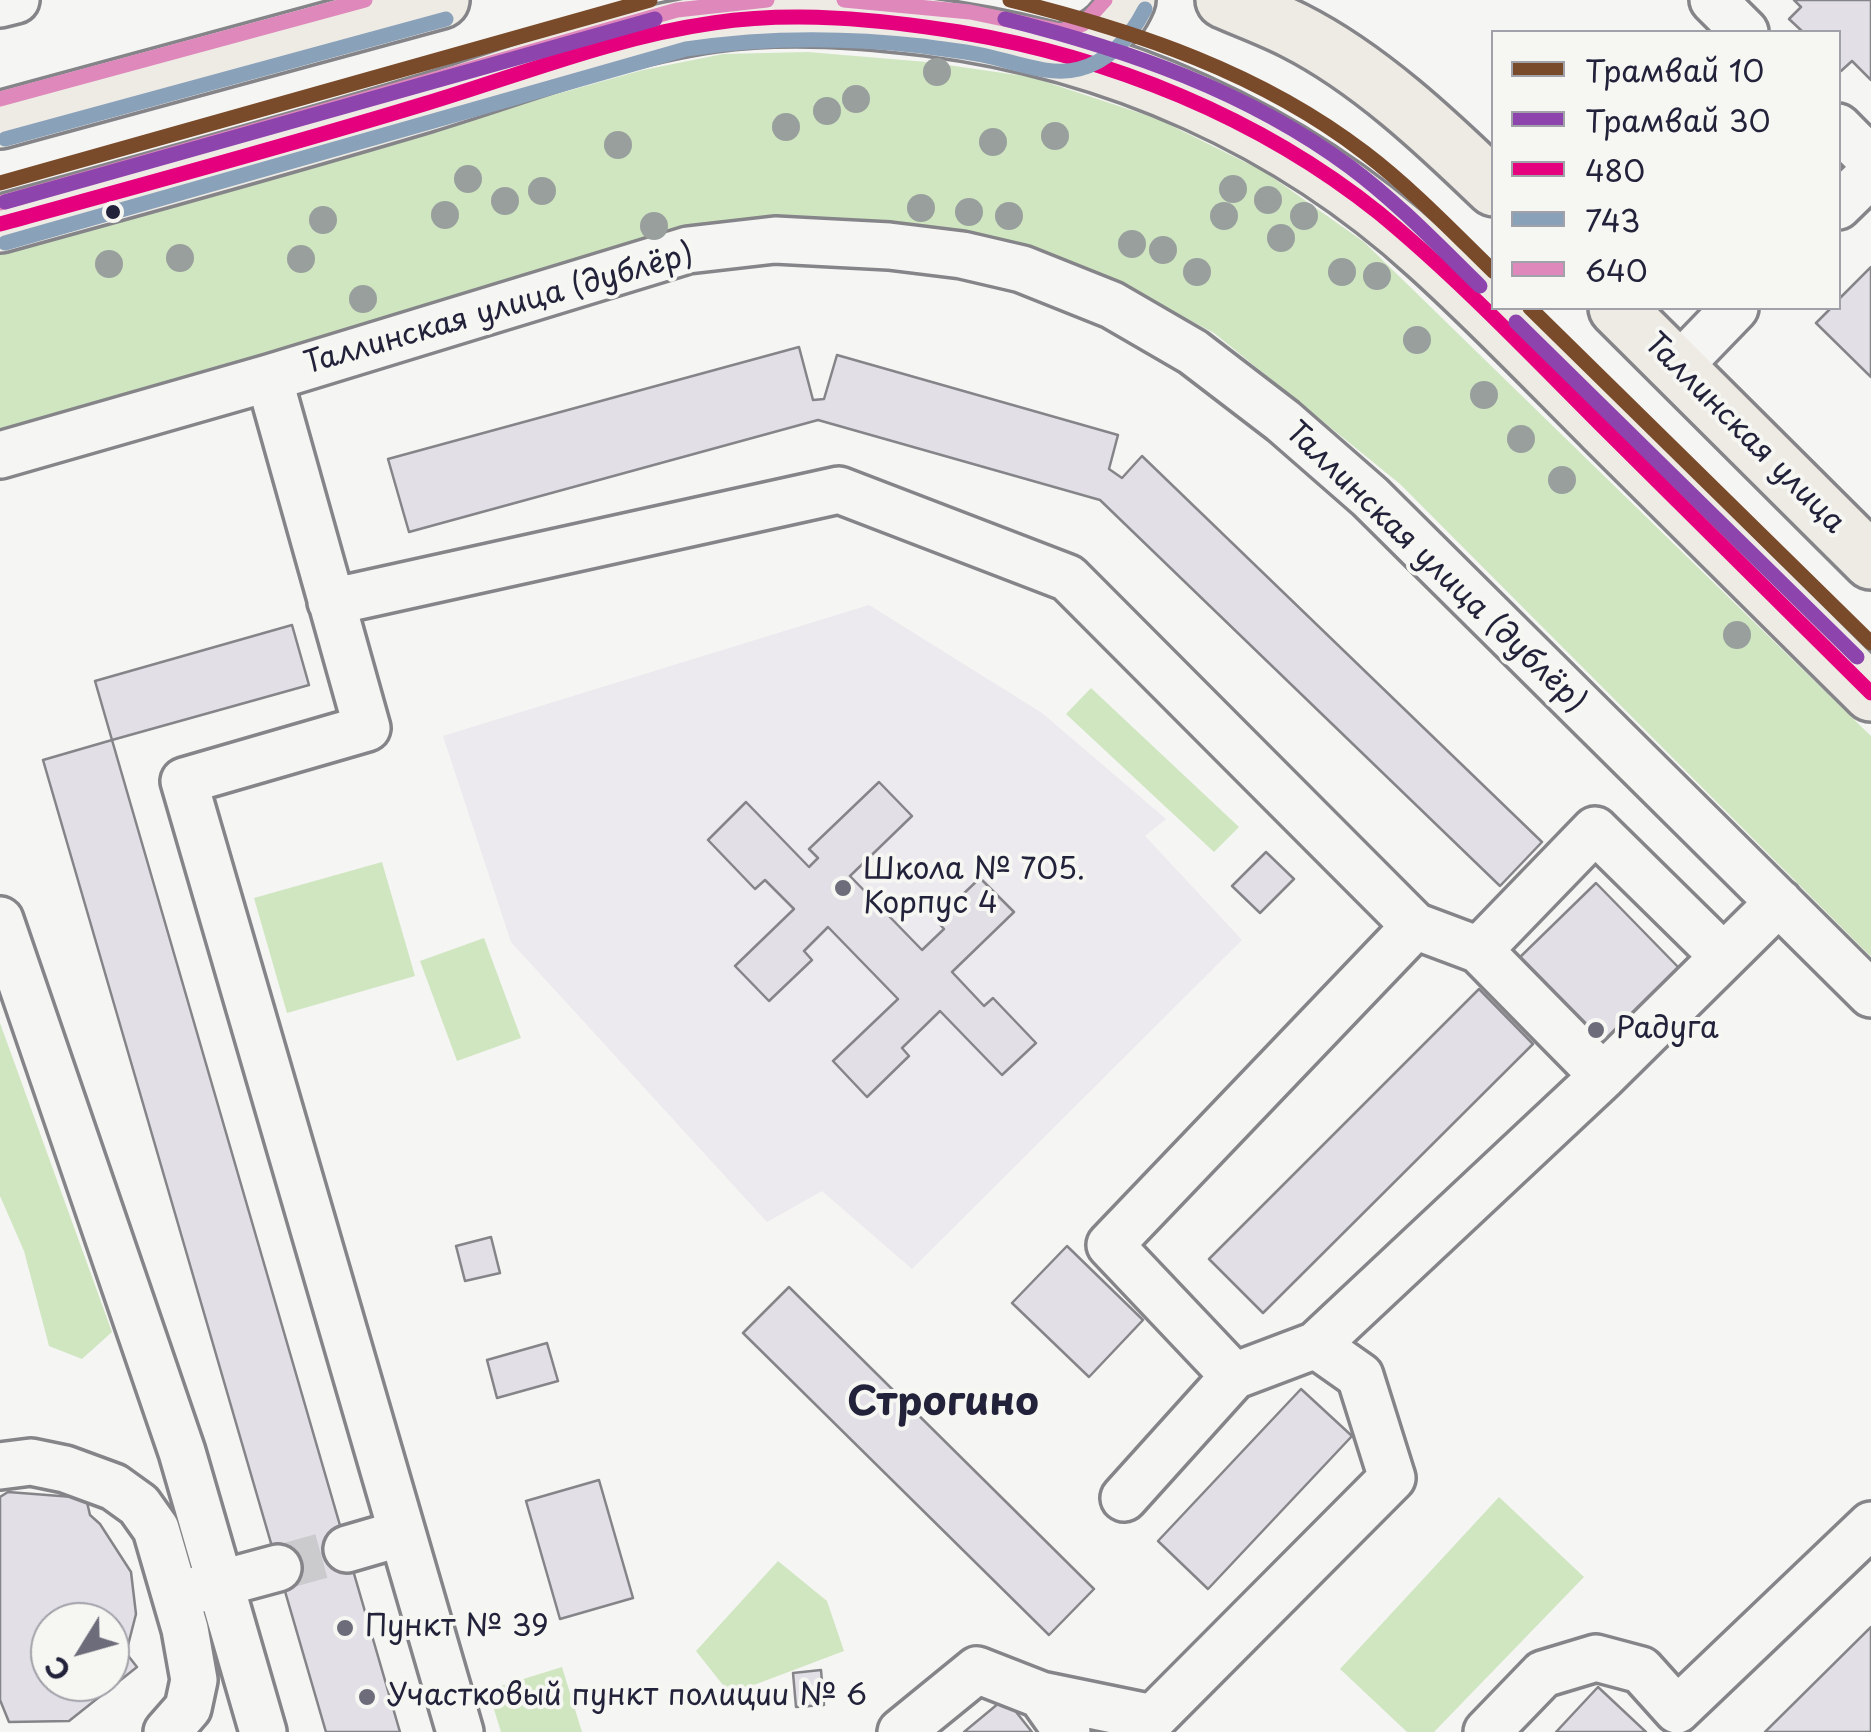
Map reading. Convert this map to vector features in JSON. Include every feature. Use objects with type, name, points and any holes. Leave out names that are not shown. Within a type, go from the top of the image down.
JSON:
[{"type":"main road","points":[[0,120],[304,18],[441,0]]},
{"type":"main road","points":[[1062,52],[1094,41],[1106,32],[1127,0]]},
{"type":"main road","points":[[1224,0],[1280,16],[1376,85],[1491,185]]},
{"type":"main road","points":[[0,224],[328,133],[651,36],[715,23],[784,18],[897,23],[1062,52],[1229,116],[1339,183],[1406,235],[1871,694]]},
{"type":"main road","name":"Таллинская улица","points":[[1619,310],[1871,561]]},
{"type":"street","points":[[0,4],[16,0]]},
{"type":"street","points":[[1713,0],[1744,30]]},
{"type":"street","points":[[1841,130],[1871,160]]},
{"type":"street","points":[[1841,203],[1871,174]]},
{"type":"street","name":"Таллинская улица (дублёр)","points":[[0,456],[688,250],[775,240],[889,246],[962,255],[1022,270],[1112,305],[1177,342],[1282,421],[1370,497],[1871,994]]},
{"type":"street","points":[[1678,367],[1733,310]]},
{"type":"street","points":[[269,378],[368,728],[184,781],[460,1732]]},
{"type":"street","points":[[330,602],[839,490],[1068,578],[1416,926],[1478,950],[1603,1076]]},
{"type":"street","points":[[1478,950],[1595,830],[1722,956]]},
{"type":"street","points":[[1124,1498],[1234,1376],[1316,1346],[1603,1076],[1779,902]]},
{"type":"street","points":[[0,920],[182,1452],[263,1732]]},
{"type":"street","points":[[1234,1376],[1110,1245],[1416,926]]},
{"type":"street","points":[[901,1732],[977,1670],[1041,1695],[1157,1725],[1392,1478],[1360,1376],[1316,1346]]},
{"type":"street","points":[[0,1466],[31,1462],[65,1469],[114,1487],[139,1506],[156,1529],[194,1680],[188,1708],[167,1732]]},
{"type":"street","points":[[1486,1732],[1543,1674],[1596,1658],[1641,1670],[1676,1721],[1871,1524]]},
{"type":"street","points":[[347,1550],[402,1533]]},
{"type":"street","points":[[175,1596],[278,1568]]},
{"type":"street","points":[[1041,1695],[1067,1732]]},
{"type":"shaded area","name":"Школа № 705. Корпус 4","points":[[869,605],[1042,713],[1166,819],[1145,836],[1242,940],[912,1269],[822,1191],[767,1222],[511,942],[443,736]]},
{"type":"green space","points":[[808,52],[927,62],[1031,77],[1158,119],[1265,172],[1364,242],[1871,736],[1871,957],[1400,484],[1214,333],[1109,278],[1024,248],[896,224],[781,221],[0,434],[0,249],[643,70],[723,54]]},
{"type":"green space","points":[[1091,688],[1239,827],[1214,852],[1066,714]]},
{"type":"green space","points":[[382,862],[415,976],[287,1013],[254,898]]},
{"type":"green space","points":[[484,938],[521,1038],[457,1061],[420,961]]},
{"type":"green space","points":[[0,1023],[112,1332],[82,1359],[49,1346],[24,1251],[0,1196]]},
{"type":"green space","points":[[1499,1497],[1584,1577],[1434,1732],[1407,1732],[1340,1669]]},
{"type":"green space","points":[[778,1561],[827,1601],[844,1651],[730,1694],[696,1651]]},
{"type":"green space","points":[[562,1667],[582,1732],[501,1732],[488,1690]]},
{"type":"building","points":[[1794,0],[1871,0],[1871,80],[1852,61],[1841,71],[1841,30],[1801,30],[1789,19],[1801,7]]},
{"type":"building","points":[[1871,267],[1871,377],[1816,323],[1829,310],[1841,310],[1841,297]]},
{"type":"building","points":[[799,347],[813,400],[824,399],[837,355],[1118,435],[1109,469],[1122,478],[1142,456],[1542,842],[1500,886],[1100,500],[818,420],[409,532],[388,459]]},
{"type":"building","points":[[292,625],[309,685],[112,740],[95,681]]},
{"type":"building","points":[[112,740],[400,1732],[326,1732],[43,760]]},
{"type":"building","points":[[879,782],[912,816],[850,876],[922,950],[944,929],[936,920],[980,878],[1014,912],[952,972],[984,1006],[993,998],[1036,1043],[1002,1075],[940,1011],[902,1048],[909,1056],[867,1097],[833,1061],[898,999],[828,927],[804,951],[812,960],[769,1001],[735,966],[794,909],[765,880],[755,889],[708,840],[746,802],[809,867],[818,858],[809,849]]},
{"type":"building","points":[[1266,852],[1294,879],[1260,913],[1232,886]]},
{"type":"building","points":[[1596,883],[1681,970],[1600,1049],[1515,962]]},
{"type":"building","points":[[1479,989],[1533,1044],[1263,1313],[1209,1259]]},
{"type":"building","points":[[491,1237],[500,1273],[465,1281],[456,1246]]},
{"type":"building","points":[[1067,1246],[1143,1320],[1089,1377],[1012,1303]]},
{"type":"building","points":[[789,1287],[1094,1589],[1049,1635],[743,1333]]},
{"type":"building","points":[[547,1343],[558,1381],[497,1398],[487,1360]]},
{"type":"building","points":[[1301,1389],[1352,1436],[1208,1589],[1158,1541]]},
{"type":"building","points":[[599,1480],[633,1598],[560,1619],[526,1501]]},
{"type":"building","points":[[8,1492],[86,1498],[90,1515],[131,1572],[136,1614],[130,1637],[130,1602],[30,1602],[30,1702],[93,1702],[69,1721],[9,1722],[0,1700],[0,1497]]},
{"type":"building","points":[[1871,1627],[1871,1732],[1765,1732]]},
{"type":"building","points":[[821,1670],[824,1705],[796,1707],[793,1673]]},
{"type":"building","points":[[1598,1687],[1646,1732],[1556,1732]]},
{"type":"building","points":[[1005,1698],[1032,1732],[964,1732]]},
{"type":"tunnel","points":[[278,1568],[347,1549]]},
{"type":"tram line","name":"10","points":[[0,183],[650,0]]},
{"type":"tram line","name":"10","points":[[1010,0],[1150,41],[1196,58],[1283,100],[1382,166],[1491,269]]},
{"type":"tram line","name":"30","points":[[5,202],[655,19]]},
{"type":"tram line","name":"30","points":[[1005,19],[1141,59],[1270,116],[1367,180],[1480,286]]},
{"type":"tram line","name":"10","points":[[1532,310],[1871,643]]},
{"type":"tram line","name":"30","points":[[1516,322],[1857,657]]},
{"type":"transit line","name":"640","points":[[0,99],[365,0]]},
{"type":"transit line","name":"640","points":[[0,203],[677,10],[767,0]]},
{"type":"transit line","name":"640","points":[[844,0],[970,12],[1061,31],[1083,24],[1105,0]]},
{"type":"transit line","name":"743","points":[[5,243],[686,49],[775,40],[863,41],[960,51],[1043,70],[1067,71],[1110,54],[1145,9]]},
{"type":"transit line","name":"480","points":[[0,224],[424,104],[603,47],[713,23],[774,18],[867,20],[959,32],[1071,57],[1127,75],[1233,120],[1333,179],[1379,213],[1494,318],[1871,693]]},
{"type":"transit line","name":"743","points":[[5,139],[446,19]]},
{"type":"place","name":"Школа № 705. Корпус 4","points":[[843,888]]},
{"type":"place","name":"Радуга","points":[[1596,1030]]},
{"type":"place","name":"Пункт № 39","points":[[345,1628]]},
{"type":"place","name":"Участковый пункт полиции № 6","points":[[367,1697]]},
{"type":"district","name":"Строгино","points":[[943,1404]]}]
